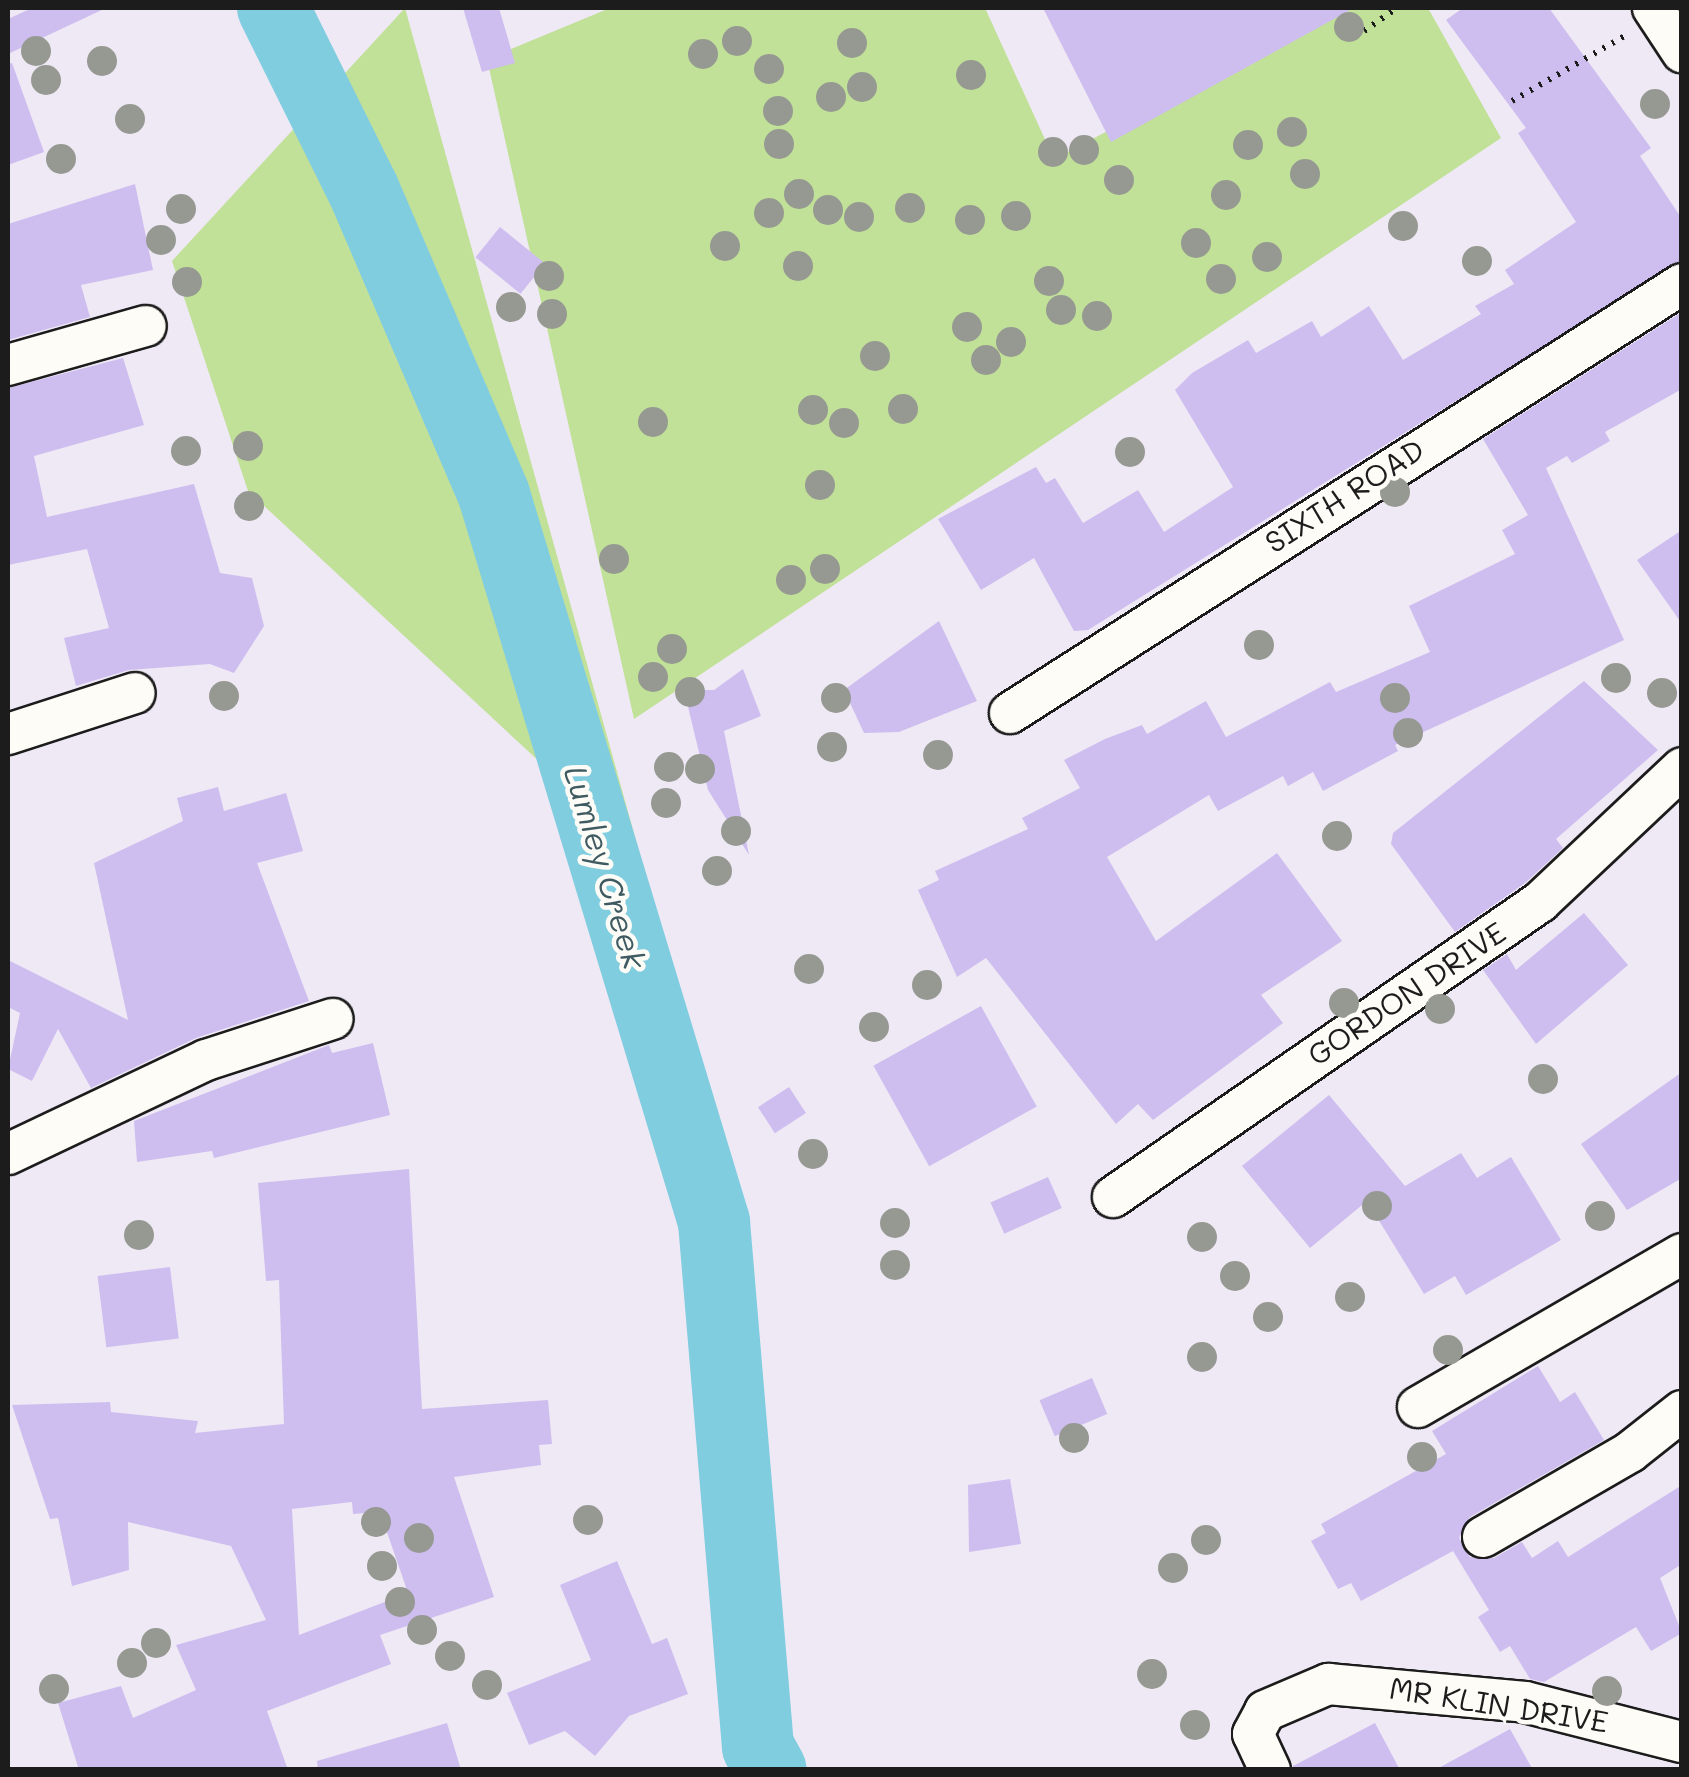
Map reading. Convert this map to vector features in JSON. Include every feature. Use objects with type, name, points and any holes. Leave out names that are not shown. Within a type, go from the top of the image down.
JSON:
[{"type":"street","points":[[1657,13],[1682,52]]},
{"type":"street","name":"SIXTH ROAD","points":[[1010,714],[1682,284]]},
{"type":"street","points":[[8,364],[146,326]]},
{"type":"street","points":[[8,734],[135,693]]},
{"type":"street","name":"GORDON DRIVE","points":[[1113,1197],[1540,902],[1682,768]]},
{"type":"street","points":[[8,1154],[206,1060],[332,1019]]},
{"type":"street","points":[[1418,1407],[1682,1254]]},
{"type":"street","points":[[1484,1537],[1630,1452],[1682,1411]]},
{"type":"street","name":"MR KLIN DRIVE","points":[[1270,1770],[1253,1734],[1265,1711],[1328,1684],[1525,1702],[1682,1742]]},
{"type":"path","points":[[1364,32],[1398,8]]},
{"type":"path","points":[[1512,102],[1657,13]]},
{"type":"green space","points":[[405,8],[640,855],[248,491],[172,261]]},
{"type":"green space","points":[[610,8],[985,8],[1054,159],[1343,8],[1428,8],[1501,138],[634,719],[487,59]]},
{"type":"building","points":[[32,8],[106,8],[8,54],[8,19]]},
{"type":"building","points":[[463,8],[499,8],[515,63],[482,72]]},
{"type":"building","points":[[1043,8],[1354,8],[1111,142]]},
{"type":"building","points":[[1463,8],[1549,8],[1651,148],[1640,156],[1682,219],[1682,260],[1088,630],[1074,631],[1034,558],[981,590],[938,519],[1036,467],[1046,483],[1055,478],[1083,523],[1138,490],[1164,532],[1233,487],[1175,390],[1192,373],[1248,340],[1256,353],[1312,321],[1321,337],[1369,306],[1403,360],[1481,314],[1475,306],[1514,284],[1505,270],[1576,222],[1518,133],[1526,128],[1446,20]]},
{"type":"building","points":[[12,63],[44,152],[8,165],[8,64]]},
{"type":"building","points":[[135,184],[153,270],[81,285],[90,317],[8,340],[8,224]]},
{"type":"building","points":[[500,227],[545,264],[521,294],[475,257]]},
{"type":"building","points":[[1682,312],[1682,389],[1605,432],[1610,441],[1572,463],[1567,456],[1546,468],[1624,640],[1395,745],[1398,751],[1323,791],[1313,772],[1288,786],[1283,776],[1218,811],[1209,795],[1107,857],[1156,941],[1277,853],[1342,941],[1261,995],[1283,1023],[1153,1120],[1138,1104],[1116,1124],[986,958],[957,977],[918,890],[939,880],[935,871],[1028,829],[1022,818],[1080,788],[1064,760],[1105,739],[1142,725],[1147,734],[1206,701],[1226,737],[1330,682],[1336,692],[1430,652],[1409,606],[1515,554],[1502,530],[1528,515],[1483,439]]},
{"type":"building","points":[[123,358],[144,425],[34,456],[47,517],[194,484],[220,573],[252,578],[264,626],[234,673],[210,664],[129,670],[76,686],[64,638],[109,628],[87,549],[8,565],[8,388]]},
{"type":"building","points":[[1682,530],[1682,624],[1637,560]]},
{"type":"building","points":[[939,621],[977,701],[899,732],[864,733],[844,690]]},
{"type":"building","points":[[743,669],[761,716],[724,731],[749,855],[708,790],[684,690],[714,690]]},
{"type":"building","points":[[1584,681],[1658,750],[1556,839],[1563,848],[1525,883],[1455,932],[1391,844],[1393,833]]},
{"type":"building","points":[[218,787],[224,811],[286,793],[303,851],[257,863],[309,1001],[196,1038],[91,1088],[58,1029],[32,1081],[8,1069],[20,1013],[8,1007],[8,960],[128,1020],[94,863],[183,821],[177,798]]},
{"type":"building","points":[[1584,913],[1628,965],[1536,1044],[1483,970],[1507,954],[1516,970]]},
{"type":"building","points":[[981,1006],[1037,1107],[929,1166],[873,1066]]},
{"type":"building","points":[[373,1043],[390,1115],[214,1158],[212,1151],[137,1162],[134,1121],[329,1045],[332,1053]]},
{"type":"building","points":[[1682,1072],[1682,1178],[1627,1210],[1581,1144]]},
{"type":"building","points":[[789,1087],[806,1113],[775,1133],[758,1107]]},
{"type":"building","points":[[1329,1095],[1405,1186],[1461,1153],[1477,1178],[1511,1157],[1561,1240],[1466,1295],[1455,1276],[1424,1294],[1367,1201],[1310,1248],[1242,1166]]},
{"type":"building","points":[[409,1169],[422,1409],[548,1400],[552,1444],[539,1445],[541,1465],[454,1477],[494,1597],[380,1635],[391,1664],[267,1711],[288,1770],[79,1770],[58,1703],[121,1686],[133,1718],[196,1690],[176,1645],[266,1620],[231,1546],[128,1522],[129,1570],[72,1586],[58,1518],[50,1519],[12,1405],[110,1402],[111,1412],[198,1421],[195,1433],[284,1424],[279,1280],[266,1281],[258,1183]],"holes":[[[352,1502],[353,1514],[380,1512],[408,1593],[299,1635],[292,1509]]]},
{"type":"building","points":[[1048,1177],[1062,1208],[1004,1234],[990,1203]]},
{"type":"building","points":[[170,1267],[179,1338],[106,1347],[98,1276]]},
{"type":"building","points":[[1538,1366],[1560,1402],[1575,1392],[1604,1440],[1470,1517],[1459,1538],[1470,1557],[1494,1558],[1522,1542],[1532,1558],[1558,1541],[1568,1557],[1682,1485],[1682,1564],[1660,1578],[1682,1633],[1651,1651],[1636,1627],[1544,1682],[1530,1679],[1510,1646],[1500,1652],[1478,1617],[1489,1610],[1453,1551],[1361,1601],[1351,1583],[1338,1589],[1311,1541],[1326,1533],[1321,1524],[1446,1454],[1432,1431]]},
{"type":"building","points":[[1092,1378],[1107,1414],[1055,1436],[1040,1400]]},
{"type":"building","points":[[1010,1479],[1021,1544],[969,1552],[968,1485]]},
{"type":"building","points":[[617,1561],[652,1644],[667,1638],[688,1694],[629,1716],[595,1756],[565,1731],[529,1745],[507,1693],[591,1660],[560,1585]]},
{"type":"building","points":[[447,1723],[461,1770],[318,1770],[317,1761]]},
{"type":"building","points":[[1375,1723],[1400,1770],[1293,1770],[1293,1766]]},
{"type":"building","points":[[1510,1729],[1533,1770],[1435,1770]]},
{"type":"waterway","name":"Lumley Creek","points":[[273,8],[363,189],[494,495],[714,1222],[758,1747],[771,1770]]}]
